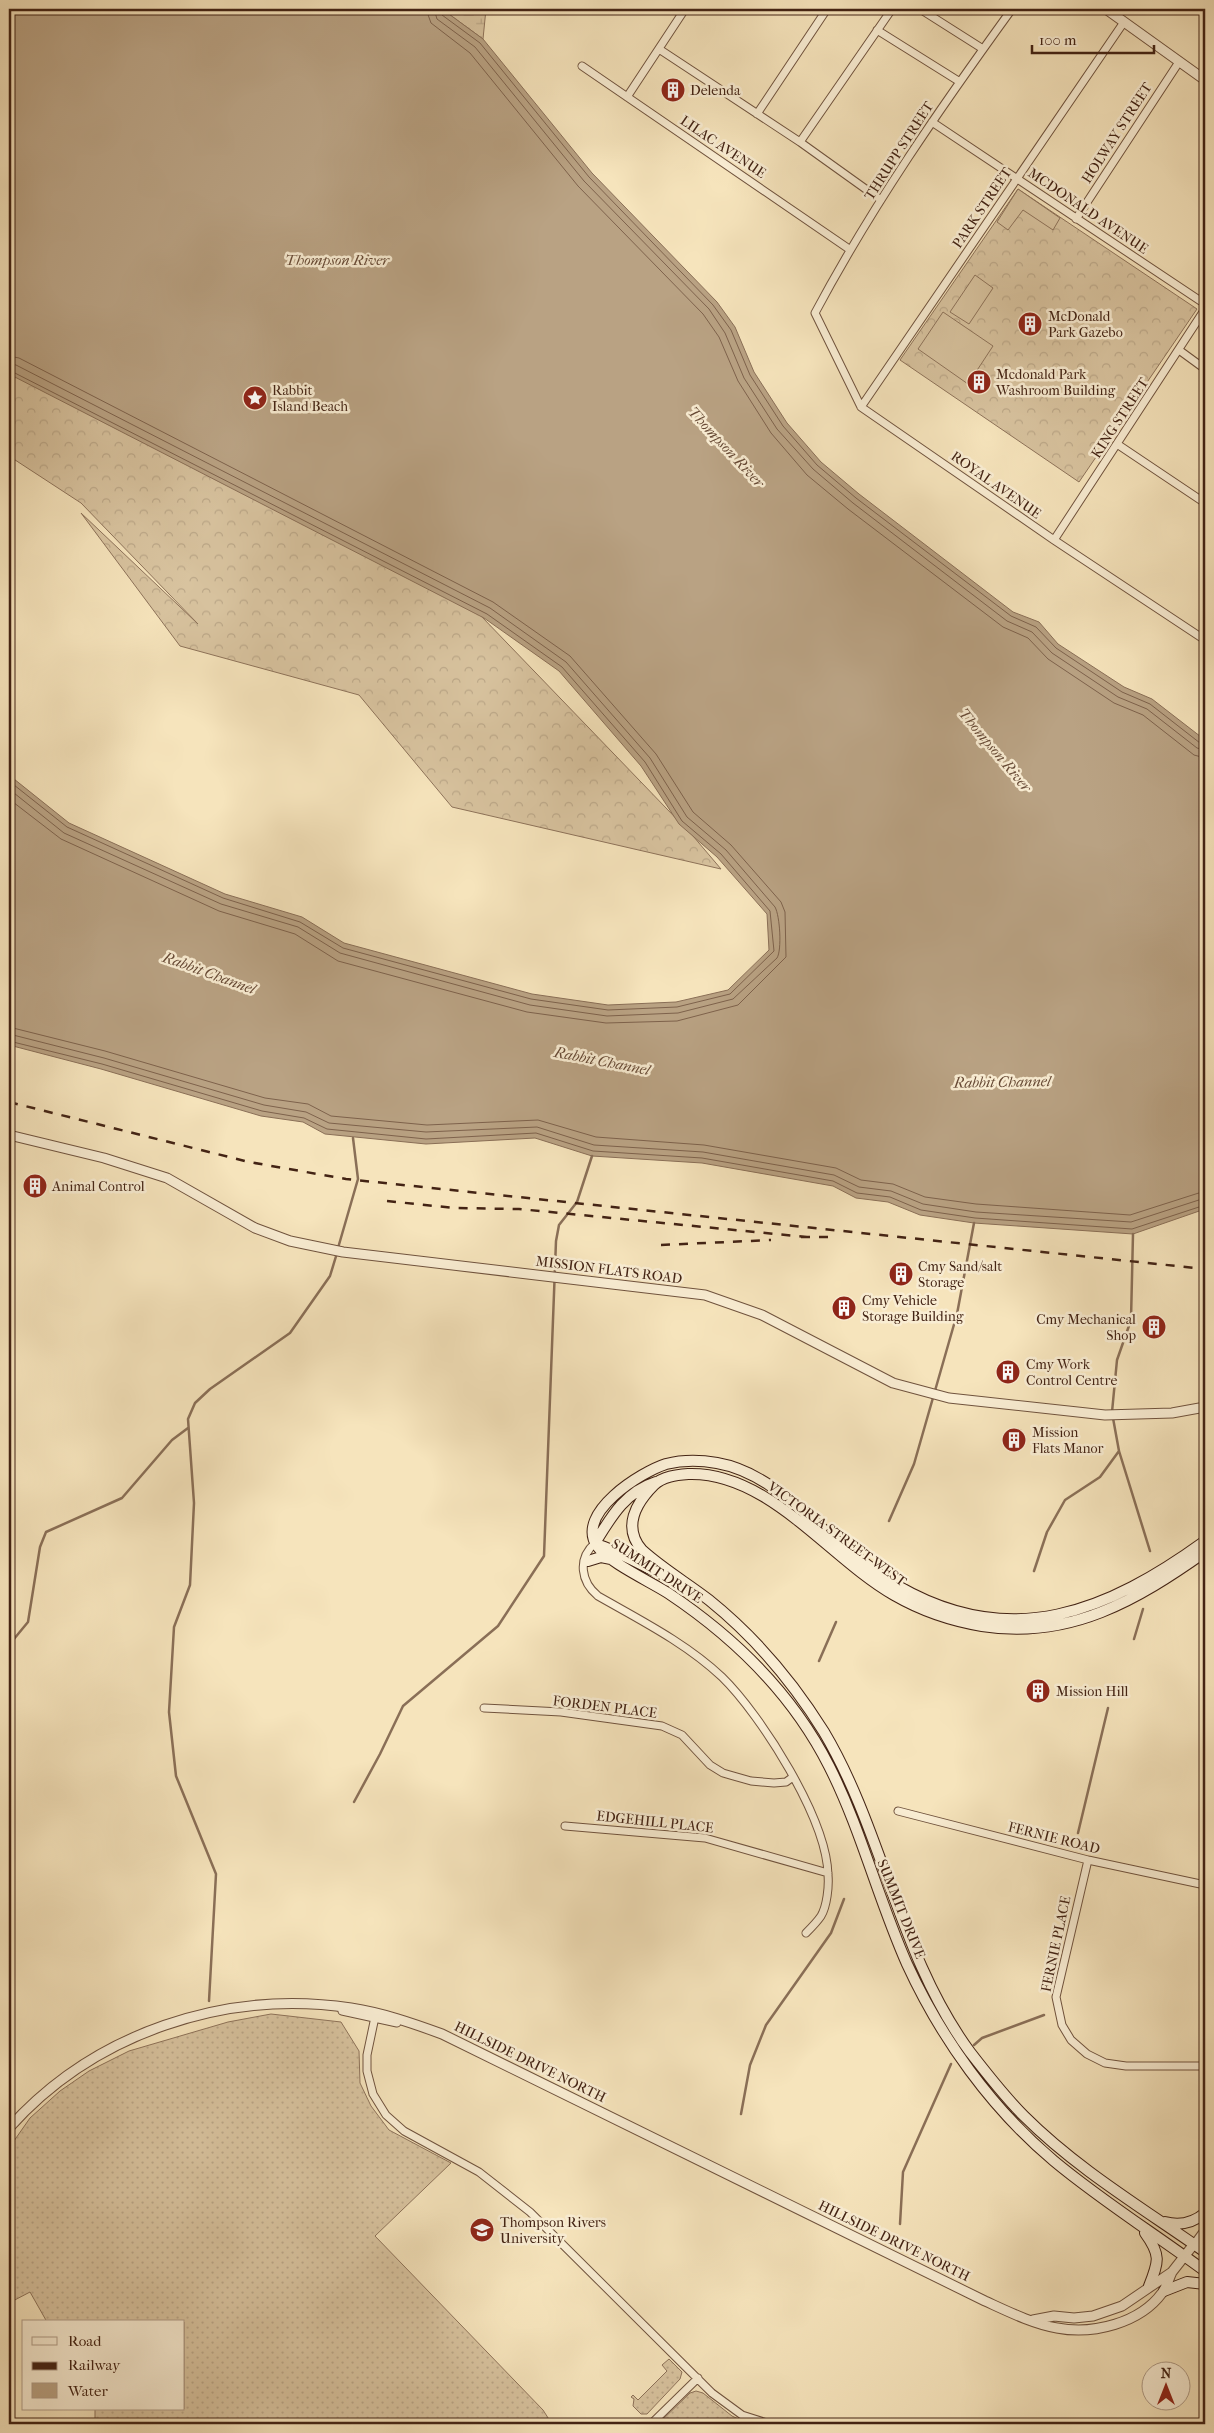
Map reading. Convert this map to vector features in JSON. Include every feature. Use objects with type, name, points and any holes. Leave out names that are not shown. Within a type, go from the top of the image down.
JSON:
[{"type":"main road","name":"VICTORIA STREET WEST","points":[[595,1544],[593,1532],[596,1520],[608,1501],[628,1483],[667,1464],[696,1461],[726,1465],[758,1478],[785,1496],[870,1568],[897,1585],[942,1606],[984,1616],[1023,1620],[1094,1605],[1131,1589],[1205,1541]]},
{"type":"main road","name":"VICTORIA STREET WEST","points":[[595,1544],[614,1513],[630,1495],[642,1486],[671,1476],[710,1475],[736,1482],[780,1508],[866,1576],[893,1594],[940,1615],[984,1626],[1041,1628],[1061,1625],[1100,1614],[1136,1598],[1205,1552]]},
{"type":"main road","points":[[658,1481],[640,1499],[635,1509],[632,1524],[634,1538],[648,1556],[684,1583]]},
{"type":"main road","name":"SUMMIT DRIVE","points":[[595,1544],[614,1560],[666,1592],[723,1634],[778,1689],[815,1740],[836,1782],[908,1965],[931,2010],[959,2055],[981,2085],[1051,2158],[1140,2226],[1205,2271]]},
{"type":"main road","points":[[595,1544],[612,1549],[650,1571],[684,1583]]},
{"type":"main road","points":[[588,1561],[601,1557],[614,1560]]},
{"type":"main road","name":"SUMMIT DRIVE","points":[[684,1583],[733,1620],[763,1650],[806,1705],[825,1734],[859,1805],[918,1961],[940,2005],[968,2049],[1023,2115],[1059,2148],[1205,2252]]},
{"type":"main road","points":[[1160,2221],[1174,2225],[1187,2224],[1205,2213]]},
{"type":"main road","points":[[1140,2226],[1155,2247],[1158,2257],[1149,2286]]},
{"type":"main road","points":[[1164,2291],[1187,2282],[1205,2284]]},
{"type":"street","points":[[627,97],[685,9]]},
{"type":"street","points":[[757,114],[827,9]]},
{"type":"street","points":[[800,142],[892,9]]},
{"type":"street","points":[[920,9],[983,49]]},
{"type":"street","name":"THRUPP STREET","points":[[815,313],[849,249],[932,122],[1012,9]]},
{"type":"street","points":[[1106,9],[1205,80]]},
{"type":"street","name":"PARK STREET","points":[[861,407],[1124,22]]},
{"type":"street","points":[[877,30],[960,82]]},
{"type":"street","points":[[659,48],[800,142],[881,200]]},
{"type":"street","name":"HOLWAY STREET","points":[[1076,219],[1179,62]]},
{"type":"street","name":"LILAC AVENUE","points":[[582,66],[849,249]]},
{"type":"street","name":"MCDONALD AVENUE","points":[[932,122],[1205,304]]},
{"type":"street","name":"KING STREET","points":[[1054,540],[1205,309]]},
{"type":"street","name":"ROYAL AVENUE","points":[[815,313],[861,407],[1054,540],[1205,640]]},
{"type":"street","points":[[1179,350],[1205,368]]},
{"type":"street","points":[[1117,444],[1205,503]]},
{"type":"street","name":"MISSION FLATS ROAD","points":[[9,1135],[104,1158],[167,1178],[255,1228],[290,1241],[343,1252],[705,1295],[762,1314],[893,1383],[948,1398],[1105,1415],[1172,1413],[1205,1408]]},
{"type":"street","points":[[583,1571],[595,1544]]},
{"type":"street","points":[[595,1544],[588,1550],[584,1559],[584,1581],[598,1596],[675,1640],[722,1677],[768,1735],[793,1777],[821,1841],[828,1873],[822,1915],[806,1933]]},
{"type":"street","name":"FORDEN PLACE","points":[[484,1708],[562,1712],[662,1726],[682,1735],[710,1765],[723,1773],[751,1781],[774,1783],[786,1782],[793,1777]]},
{"type":"street","name":"FERNIE ROAD","points":[[898,1811],[1088,1860],[1205,1885]]},
{"type":"street","name":"EDGEHILL PLACE","points":[[565,1826],[705,1838],[828,1873]]},
{"type":"street","name":"FERNIE PLACE","points":[[1088,1860],[1056,1997],[1062,2025],[1071,2040],[1105,2063],[1126,2066],[1205,2066]]},
{"type":"street","name":"HILLSIDE DRIVE NORTH","points":[[9,2128],[35,2102],[73,2072],[106,2051],[154,2028],[205,2013],[240,2007],[277,2004],[325,2005],[370,2012],[419,2026],[512,2068],[985,2301],[1047,2326],[1067,2330],[1106,2326],[1125,2320],[1143,2310],[1164,2291],[1172,2272],[1194,2244]]},
{"type":"street","points":[[325,2005],[339,2011],[409,2026],[419,2026]]},
{"type":"street","points":[[375,2018],[367,2055],[367,2071],[373,2094],[386,2115],[404,2131],[478,2172],[530,2212],[725,2404],[742,2415],[770,2424]]},
{"type":"street","points":[[1194,2244],[1205,2228]]},
{"type":"street","name":"HILLSIDE DRIVE NORTH","points":[[1033,2320],[1054,2316],[1084,2318],[1103,2314],[1130,2301],[1149,2286],[1172,2272]]},
{"type":"street","points":[[651,2424],[698,2378]]},
{"type":"green space","points":[[442,9],[486,9],[483,39]]},
{"type":"green space","points":[[1018,189],[1197,309],[1079,482],[900,360]]},
{"type":"green space","points":[[1018,189],[1060,218],[1053,230],[1023,210],[1008,230],[997,222]]},
{"type":"green space","points":[[975,275],[993,288],[969,324],[950,312]]},
{"type":"green space","points":[[943,312],[993,346],[968,384],[918,349]]},
{"type":"green space","points":[[9,328],[376,507],[693,836],[721,869],[452,807],[359,695],[180,646],[81,513],[198,624],[81,503],[9,456]]},
{"type":"green space","points":[[271,2014],[341,2022],[359,2051],[360,2083],[371,2106],[389,2130],[451,2163],[375,2236],[543,2410],[552,2424],[95,2424],[95,2410],[185,2410],[185,2320],[46,2320],[30,2292],[9,2303],[9,2148],[30,2118],[60,2091],[89,2071],[129,2051],[228,2022]]},
{"type":"green space","points":[[669,2359],[682,2372],[680,2379],[647,2414],[641,2414],[633,2406],[634,2399],[631,2397],[633,2395],[638,2400],[667,2371],[662,2365]]},
{"type":"green space","points":[[696,2391],[703,2393],[732,2416],[749,2424],[712,2424],[698,2421],[697,2424],[658,2424],[690,2393]]},
{"type":"water","name":"Thompson River","points":[[9,9],[442,9],[483,39],[592,173],[717,302],[735,327],[754,372],[787,423],[821,462],[859,494],[1013,612],[1039,622],[1058,644],[1124,687],[1152,699],[1205,740],[1205,1209],[1133,1234],[974,1223],[920,1215],[888,1202],[856,1198],[833,1186],[702,1163],[592,1156],[535,1138],[426,1144],[325,1134],[303,1122],[261,1116],[101,1069],[9,1045],[9,775],[69,823],[225,894],[302,917],[344,943],[532,994],[608,1005],[676,1002],[728,990],[769,950],[767,914],[717,857],[679,824],[641,766],[559,671],[484,618],[9,374]]},
{"type":"waterway","points":[[338,1248],[358,1179],[353,1138]]},
{"type":"waterway","points":[[354,1802],[403,1706],[498,1626],[544,1556],[556,1241],[559,1225],[577,1202],[592,1156]]},
{"type":"waterway","points":[[889,1521],[914,1464],[957,1314],[974,1223]]},
{"type":"waterway","points":[[1112,1412],[1117,1360],[1131,1320],[1133,1234]]},
{"type":"waterway","points":[[209,2001],[216,1874],[176,1776],[169,1712],[174,1627],[190,1585],[194,1503],[188,1419],[195,1403],[210,1389],[290,1333],[330,1276],[337,1253]]},
{"type":"waterway","points":[[1113,1418],[1119,1451],[1150,1551]]},
{"type":"waterway","points":[[9,1645],[28,1622],[40,1547],[46,1532],[122,1498],[172,1440],[188,1428]]},
{"type":"waterway","points":[[1034,1571],[1047,1532],[1065,1500],[1100,1477],[1119,1451]]},
{"type":"waterway","points":[[1134,1639],[1143,1609]]},
{"type":"waterway","points":[[819,1661],[836,1622]]},
{"type":"waterway","points":[[1078,1833],[1108,1708]]},
{"type":"waterway","points":[[741,2114],[750,2065],[766,2025],[831,1933],[844,1899]]},
{"type":"waterway","points":[[974,2045],[982,2038],[1044,2015]]},
{"type":"waterway","points":[[900,2224],[903,2172],[951,2064]]},
{"type":"railway","points":[[9,1102],[249,1162],[346,1179],[1205,1269]]},
{"type":"railway","points":[[387,1201],[454,1208],[519,1209],[807,1237]]},
{"type":"railway","points":[[801,1237],[836,1237]]},
{"type":"railway","points":[[661,1245],[771,1240]]},
{"type":"place","name":"Delenda","points":[[673,90]]},
{"type":"place","name":"McDonald Park Gazebo","points":[[1030,324]]},
{"type":"place","name":"Mcdonald Park Washroom Building","points":[[979,382]]},
{"type":"place","name":"Rabbit Island Beach","points":[[255,398]]},
{"type":"place","name":"Animal Control","points":[[35,1186]]},
{"type":"place","name":"Cmy Sand/salt Storage","points":[[901,1274]]},
{"type":"place","name":"Cmy Vehicle Storage Building","points":[[844,1308]]},
{"type":"place","name":"Cmy Mechanical Shop","points":[[1154,1327]]},
{"type":"place","name":"Cmy Work Control Centre","points":[[1008,1372]]},
{"type":"place","name":"Mission Flats Manor","points":[[1014,1440]]},
{"type":"place","name":"Mission Hill","points":[[1038,1691]]},
{"type":"place","name":"Thompson Rivers University","points":[[482,2230]]},
{"type":"water label","name":"Rabbit Channel","points":[[209,973]]},
{"type":"water label","name":"Rabbit Channel","points":[[602,1061]]},
{"type":"water label","name":"Rabbit Channel","points":[[1002,1082]]}]
